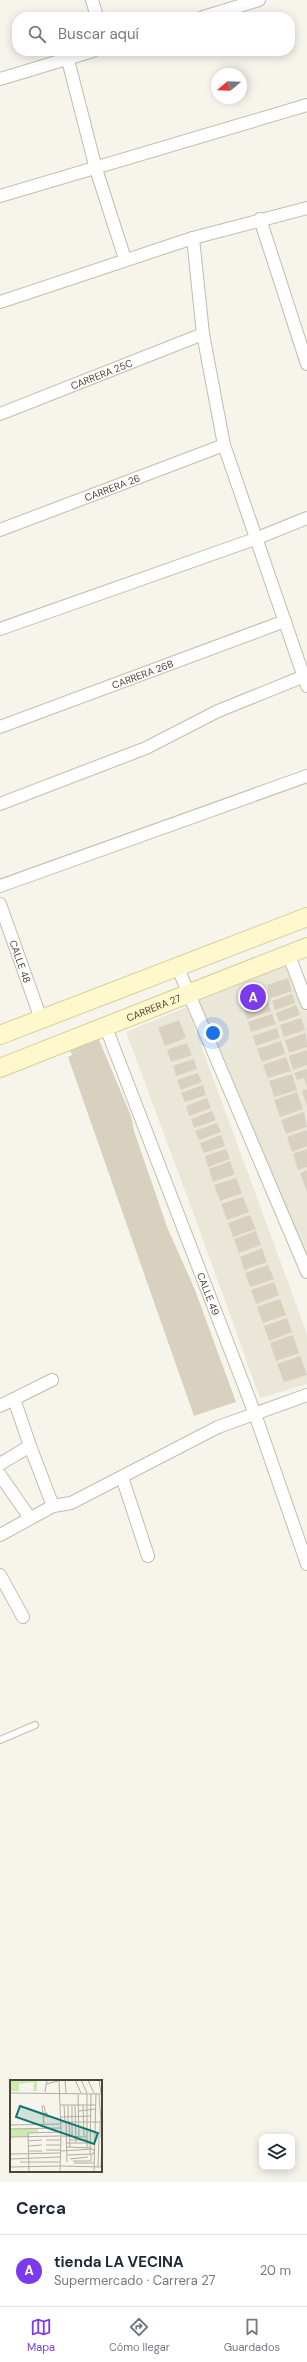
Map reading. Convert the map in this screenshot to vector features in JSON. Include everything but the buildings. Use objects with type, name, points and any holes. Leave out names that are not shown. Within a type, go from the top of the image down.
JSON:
[{"type":"street","points":[[92,0],[96,12]]},
{"type":"street","points":[[219,12],[259,0]]},
{"type":"street","points":[[0,79],[79,56]]},
{"type":"street","points":[[68,60],[96,169],[125,259]]},
{"type":"street","points":[[0,196],[96,169],[307,105]]},
{"type":"street","points":[[0,302],[125,259],[193,238],[260,219],[307,208]]},
{"type":"street","points":[[260,219],[307,364]]},
{"type":"street","points":[[0,804],[146,748],[218,711],[306,679],[255,539],[224,444],[203,334],[193,238]]},
{"type":"street","name":"CARRERA 25C","points":[[0,414],[203,334]]},
{"type":"street","name":"CARRERA 26","points":[[0,530],[224,444]]},
{"type":"street","points":[[0,629],[255,539],[307,518]]},
{"type":"street","name":"CARRERA 26B","points":[[0,727],[285,621]]},
{"type":"street","points":[[0,886],[307,776]]},
{"type":"street","name":"CALLE 48","points":[[0,904],[4,928],[41,1019]]},
{"type":"street","points":[[0,1035],[307,917]]},
{"type":"street","name":"CARRERA 27","points":[[0,1068],[105,1025],[288,953],[307,947]]},
{"type":"street","points":[[288,953],[307,1003]]},
{"type":"street","points":[[177,966],[187,993],[307,1272]]},
{"type":"street","name":"CALLE 49","points":[[105,1025],[255,1414],[307,1564]]},
{"type":"street","points":[[0,1406],[52,1380]]},
{"type":"street","points":[[0,1535],[53,1506],[71,1503],[218,1427],[307,1395]]},
{"type":"street","points":[[14,1399],[53,1506]]},
{"type":"street","points":[[0,1464],[30,1446]]},
{"type":"street","points":[[0,1475],[30,1518]]},
{"type":"street","points":[[122,1477],[148,1556]]},
{"type":"street","points":[[0,1575],[23,1616]]},
{"type":"lane","points":[[0,1740],[35,1725]]},
{"type":"shaded area","points":[[288,953],[307,1003],[307,1272],[187,993]]},
{"type":"shaded area","points":[[187,1007],[307,1334],[307,1384],[260,1398],[126,1032]]},
{"type":"place","name":"tienda LA VECINA","points":[[253,997]]}]
